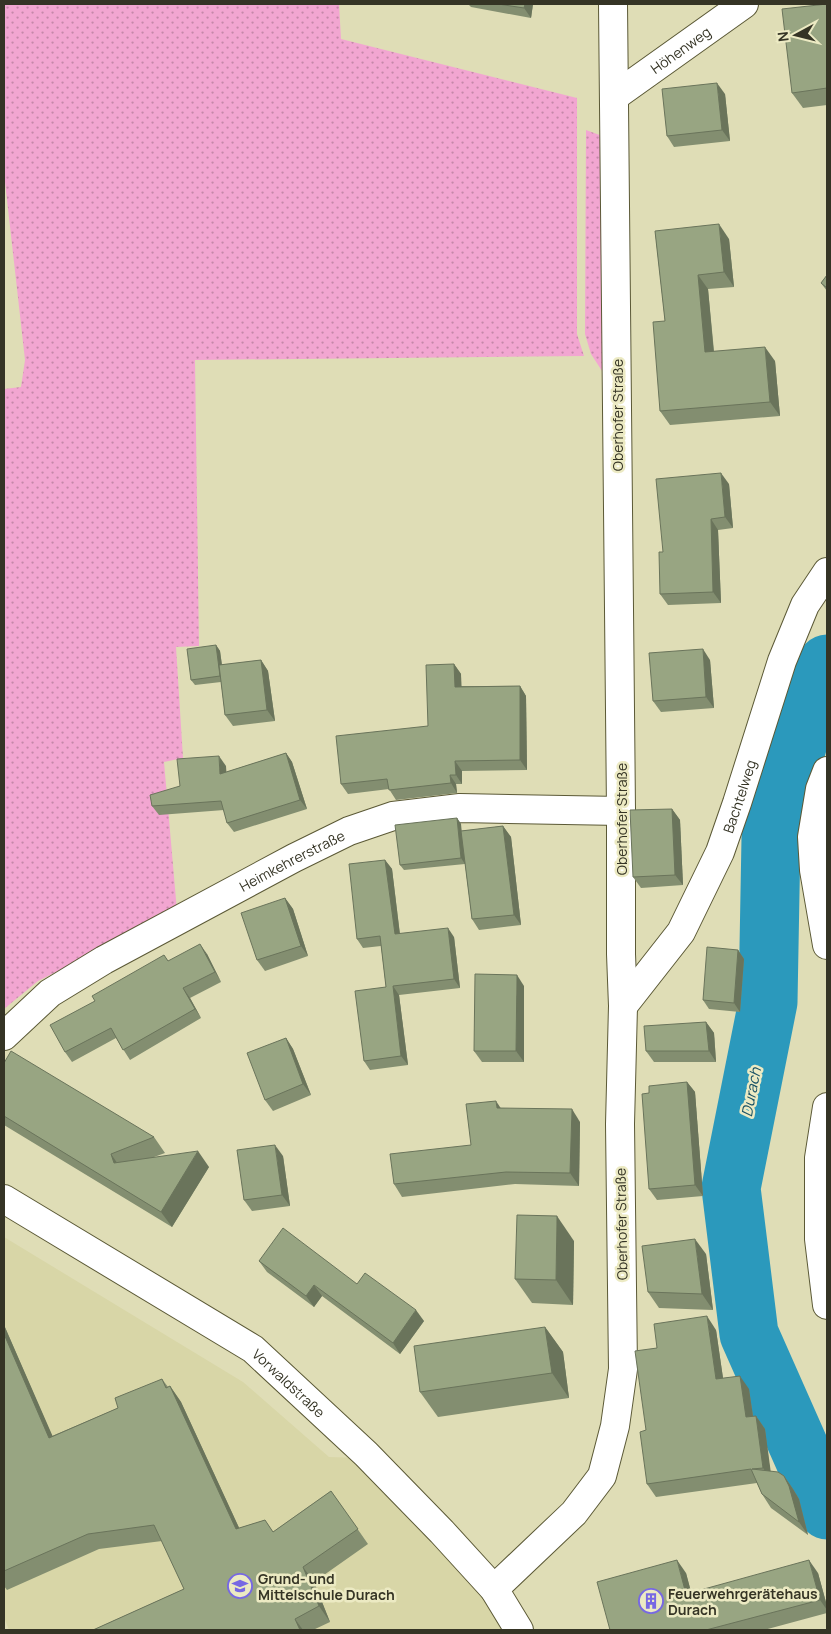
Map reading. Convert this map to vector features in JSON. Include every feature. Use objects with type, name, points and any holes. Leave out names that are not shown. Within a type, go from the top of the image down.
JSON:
[{"type":"street","name":"Oberhofer Straße","points":[[494,1589],[574,1513],[602,1476],[616,1426],[623,1369],[620,1124],[623,1006],[613,4]]},
{"type":"street","name":"Höhenweg","points":[[615,96],[744,4]]},
{"type":"street","name":"Bachtelweg","points":[[623,1006],[681,932],[720,852],[782,661],[805,605],[827,572]]},
{"type":"street","points":[[827,771],[820,789],[812,837],[814,870],[827,944]]},
{"type":"street","name":"Heimkehrerstraße","points":[[4,1036],[50,993],[104,960],[294,858],[349,831],[393,816],[460,808],[621,811]]},
{"type":"street","points":[[827,1107],[819,1158],[819,1239],[827,1305]]},
{"type":"street","name":"Vorwaldstraße","points":[[4,1199],[253,1349],[366,1454],[442,1532],[494,1589],[519,1630]]},
{"type":"shaded area","points":[[4,4],[339,4],[341,39],[577,98],[577,334],[584,356],[195,360],[199,646],[176,647],[183,758],[164,762],[177,911],[38,981],[4,1009],[4,389],[21,387],[25,360],[4,173]]},
{"type":"shaded area","points":[[586,130],[605,137],[604,374],[591,354],[585,334]]},
{"type":"shaded area","points":[[4,1237],[243,1382],[329,1457],[361,1458],[484,1595],[506,1630],[9,1630],[4,1617]]},
{"type":"building","points":[[498,4],[525,4],[524,8]]},
{"type":"building","points":[[827,4],[827,88],[792,93],[782,9]]},
{"type":"building","points":[[717,83],[722,130],[667,136],[662,89]]},
{"type":"building","points":[[719,224],[724,272],[698,275],[705,352],[765,347],[770,402],[660,411],[653,322],[665,321],[655,231]]},
{"type":"building","points":[[827,275],[827,288],[821,283]]},
{"type":"building","points":[[721,473],[725,517],[711,519],[713,592],[660,594],[659,552],[663,552],[656,479]]},
{"type":"building","points":[[216,645],[220,676],[191,680],[187,649]]},
{"type":"building","points":[[703,649],[706,697],[653,701],[649,653]]},
{"type":"building","points":[[261,660],[267,710],[225,715],[219,665]]},
{"type":"building","points":[[454,664],[455,687],[520,686],[520,760],[455,761],[456,775],[450,775],[451,783],[389,790],[387,779],[341,784],[336,736],[428,726],[426,665]]},
{"type":"building","points":[[286,753],[300,800],[227,823],[221,801],[152,806],[150,795],[180,786],[177,759],[219,756],[220,774]]},
{"type":"building","points":[[672,809],[675,875],[633,877],[630,810]]},
{"type":"building","points":[[457,818],[461,858],[400,865],[395,825]]},
{"type":"building","points":[[503,826],[514,915],[472,919],[461,831]]},
{"type":"building","points":[[385,860],[395,934],[448,928],[454,979],[393,986],[401,1056],[364,1061],[355,991],[386,987],[380,936],[357,939],[349,864]]},
{"type":"building","points":[[285,898],[301,946],[257,960],[241,913]]},
{"type":"building","points":[[200,944],[215,972],[183,988],[195,1009],[123,1050],[111,1028],[65,1052],[50,1025],[95,1001],[92,996],[164,955],[168,961]]},
{"type":"building","points":[[707,947],[738,950],[734,1003],[703,1000]]},
{"type":"building","points":[[475,974],[517,975],[516,1051],[474,1051]]},
{"type":"building","points":[[706,1022],[709,1051],[646,1051],[644,1026]]},
{"type":"building","points":[[286,1038],[303,1084],[265,1100],[247,1053]]},
{"type":"building","points":[[11,1051],[154,1137],[111,1154],[114,1163],[198,1151],[161,1212],[4,1116],[4,1063]]},
{"type":"building","points":[[687,1082],[695,1185],[649,1189],[642,1094],[649,1093],[649,1086]]},
{"type":"building","points":[[496,1101],[497,1108],[572,1109],[570,1173],[506,1172],[394,1184],[390,1154],[471,1145],[466,1104]]},
{"type":"building","points":[[275,1145],[282,1195],[244,1200],[237,1150]]},
{"type":"building","points":[[517,1215],[557,1216],[556,1280],[515,1279]]},
{"type":"building","points":[[283,1228],[357,1284],[365,1273],[416,1310],[393,1343],[314,1285],[306,1296],[259,1261]]},
{"type":"building","points":[[695,1239],[702,1294],[648,1292],[642,1246]]},
{"type":"building","points":[[707,1316],[716,1379],[740,1376],[746,1417],[756,1416],[763,1468],[752,1469],[778,1472],[784,1476],[789,1486],[799,1522],[762,1494],[751,1469],[647,1484],[640,1432],[646,1430],[635,1351],[657,1348],[654,1324]]},
{"type":"building","points":[[545,1327],[552,1373],[420,1392],[414,1346]]},
{"type":"building","points":[[4,1334],[49,1438],[118,1408],[115,1398],[162,1379],[166,1388],[170,1386],[236,1529],[265,1520],[273,1532],[331,1491],[358,1529],[303,1567],[319,1606],[295,1619],[300,1630],[93,1630],[184,1589],[154,1525],[88,1534],[4,1571]]},
{"type":"building","points":[[677,1560],[686,1594],[809,1560],[820,1600],[706,1630],[610,1630],[597,1582]]},
{"type":"waterway","name":"Durach","points":[[827,664],[803,725],[771,838],[768,1002],[731,1188],[749,1334],[827,1510]]},
{"type":"place","name":"Grund- und Mittelschule Durach","points":[[240,1586]]},
{"type":"place","name":"Feuerwehrgerätehaus Durach","points":[[651,1601]]}]
